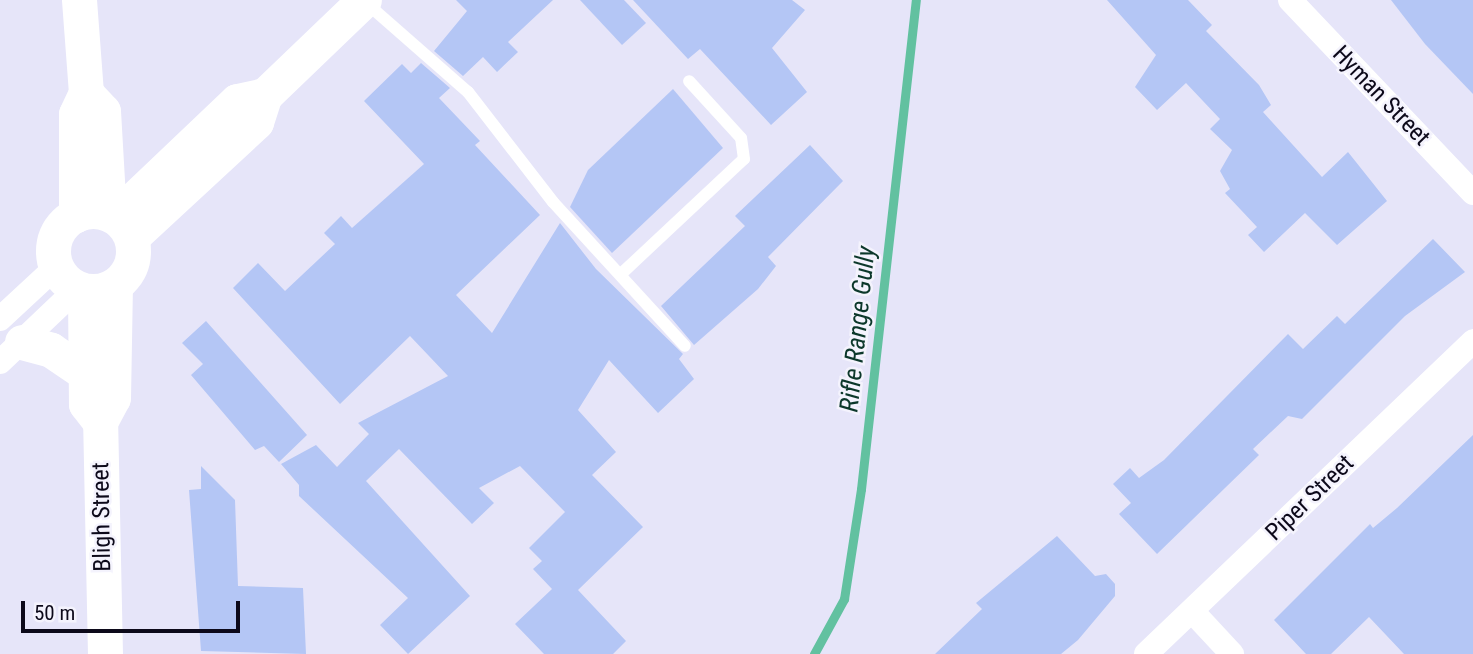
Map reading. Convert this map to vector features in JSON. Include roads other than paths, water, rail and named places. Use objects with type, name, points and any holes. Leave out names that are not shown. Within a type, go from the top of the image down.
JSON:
[{"type":"street","points":[[7,341],[83,283],[130,270],[108,221],[103,111],[86,93],[79,0]]},
{"type":"street","points":[[83,283],[54,243],[108,221],[237,101],[265,95],[364,0]]},
{"type":"street","name":"Hyman Street","points":[[1290,0],[1473,193]]},
{"type":"street","name":"Bligh Street","points":[[83,283],[86,404],[100,422]]},
{"type":"street","name":"Bligh Street","points":[[83,283],[113,398],[100,422],[105,654]]},
{"type":"street","points":[[7,341],[51,350],[85,373]]},
{"type":"street","name":"Piper Street","points":[[1146,654],[1473,341]]},
{"type":"street","points":[[1192,611],[1232,654]]},
{"type":"lane","points":[[364,0],[440,62],[685,346]]},
{"type":"lane","points":[[621,274],[744,159],[741,138],[689,81]]},
{"type":"waterway","name":"Rifle Range Gully","points":[[814,654],[844,599],[861,489],[916,0]]}]
